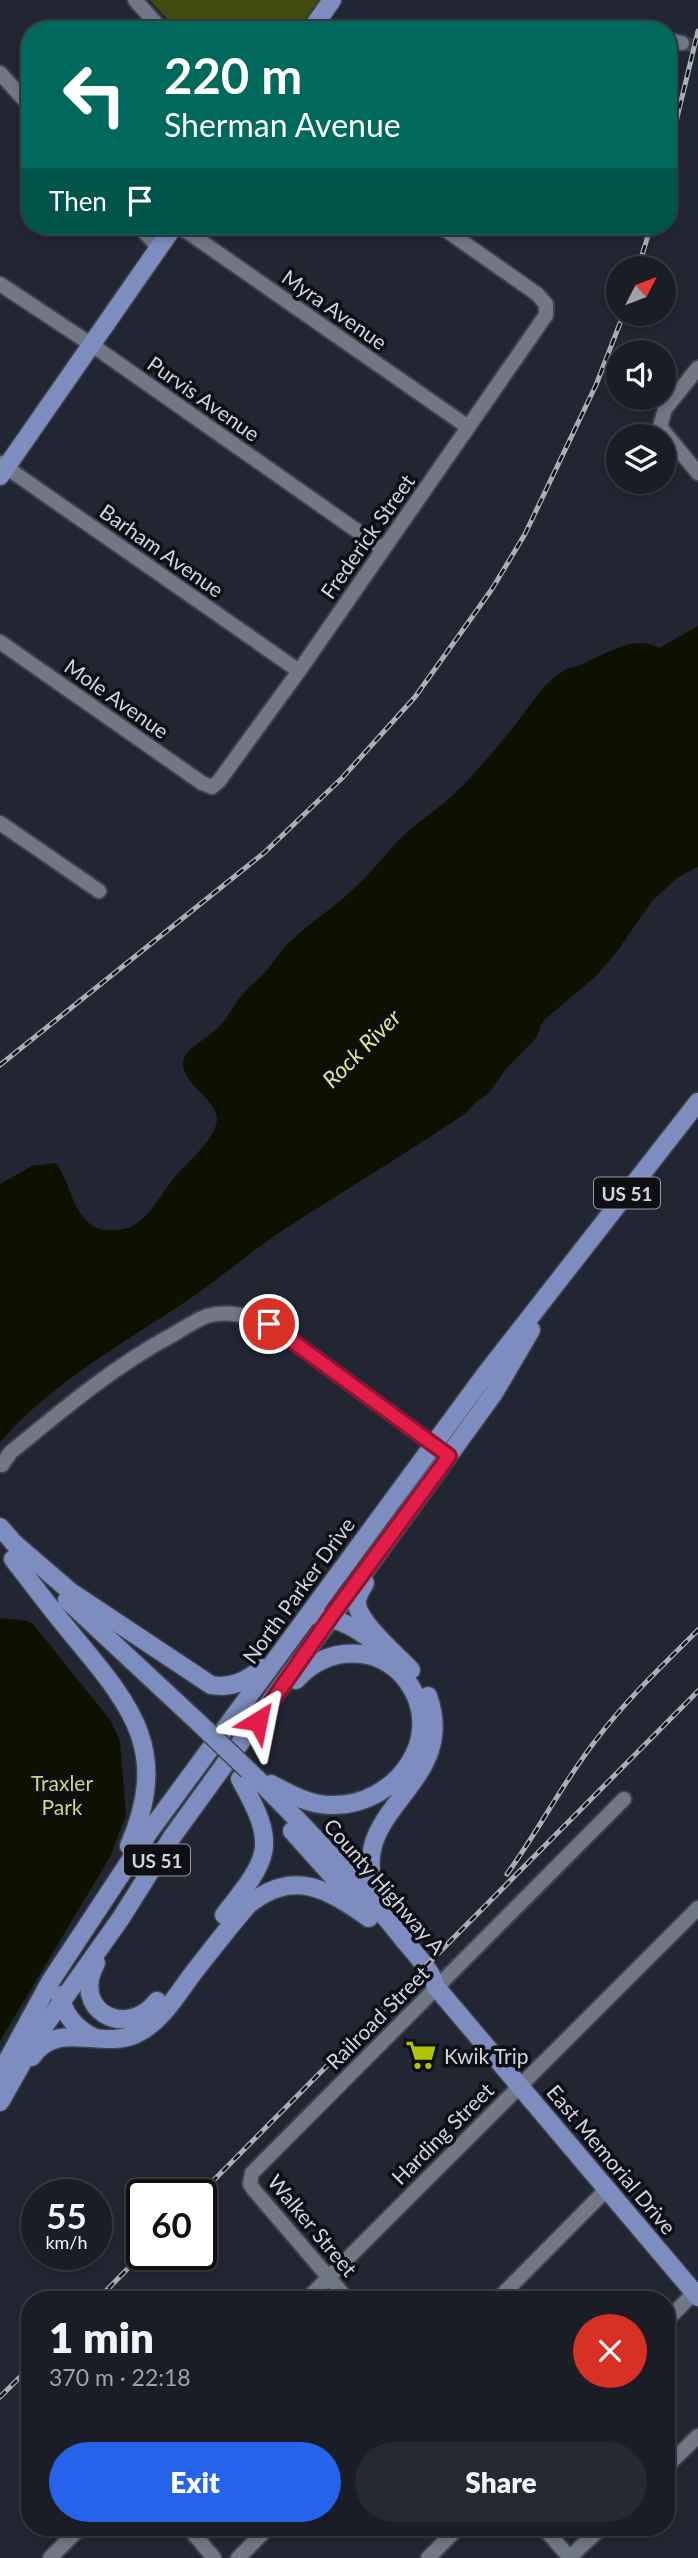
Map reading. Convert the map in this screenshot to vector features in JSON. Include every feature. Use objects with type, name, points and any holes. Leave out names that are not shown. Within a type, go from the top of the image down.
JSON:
[{"type":"main road","points":[[317,21],[332,0]]},
{"type":"main road","points":[[2,469],[169,235]]},
{"type":"main road","name":"North Parker Drive","points":[[0,2102],[5,2079],[31,2015],[149,1832],[433,1443],[698,1102]]},
{"type":"main road","name":"North Parker Drive","points":[[5,2079],[121,1918],[172,1837],[500,1384],[556,1284]]},
{"type":"main road","name":"County Highway A","points":[[0,1527],[9,1549],[83,1616],[195,1729],[318,1842],[433,1976],[436,1987]]},
{"type":"main road","points":[[387,1541],[358,1597],[357,1606],[375,1632],[418,1676],[425,1689],[435,1725],[427,1758],[419,1775],[385,1819],[370,1855],[372,1884],[393,1927]]},
{"type":"main road","points":[[9,1549],[211,1685],[237,1685],[275,1659]]},
{"type":"main road","points":[[9,1549],[119,1691],[136,1722],[143,1743],[148,1780],[143,1808],[111,1890]]},
{"type":"main road","points":[[300,1624],[317,1618],[330,1618],[361,1632],[402,1661]]},
{"type":"main road","points":[[244,1774],[304,1801],[330,1805],[357,1802],[381,1792],[402,1774],[417,1751],[422,1726],[417,1700],[403,1676],[393,1666],[381,1660],[350,1653],[337,1654],[314,1664],[302,1673],[258,1721]]},
{"type":"main road","points":[[121,1918],[92,1971],[89,1983],[91,1999],[96,2006],[108,2016],[123,2020],[138,2017],[153,2006],[257,1872],[263,1856],[264,1838],[244,1774]]},
{"type":"main road","name":"County Highway A","points":[[244,1774],[425,1983],[436,1987]]},
{"type":"main road","points":[[5,2079],[35,2052],[57,2038],[128,2038],[140,2033],[165,2009],[248,1905],[264,1891],[283,1886],[306,1885],[326,1891],[369,1918]]},
{"type":"main road","points":[[71,1952],[60,1981],[62,2001],[65,2011],[77,2027],[96,2038]]},
{"type":"main road","name":"East Memorial Drive","points":[[436,1987],[697,2293]]},
{"type":"street","points":[[135,0],[154,21]]},
{"type":"street","points":[[0,73],[21,96]]},
{"type":"street","points":[[147,235],[159,248]]},
{"type":"street","name":"Myra Avenue","points":[[189,235],[468,427]]},
{"type":"street","name":"Frederick Street","points":[[212,787],[299,671],[545,315],[546,304],[537,294],[453,235]]},
{"type":"street","name":"Purvis Avenue","points":[[0,284],[92,345],[383,549]]},
{"type":"street","points":[[698,368],[666,409],[660,427],[698,473]]},
{"type":"street","name":"Barham Avenue","points":[[2,469],[299,671]]},
{"type":"street","name":"Mole Avenue","points":[[0,642],[202,783],[212,787]]},
{"type":"street","points":[[0,822],[99,891]]},
{"type":"street","points":[[2,1465],[10,1453],[83,1392],[147,1348],[207,1316],[229,1314],[250,1316],[269,1324],[449,1456]]},
{"type":"street","name":"Railroad Street","points":[[250,2176],[624,1799]]},
{"type":"street","name":"Harding Street","points":[[315,2291],[698,1908]]},
{"type":"street","name":"Walker Street","points":[[250,2176],[250,2184],[254,2190],[340,2291]]},
{"type":"street","points":[[506,2291],[607,2189]]},
{"type":"street","points":[[675,2313],[697,2293]]},
{"type":"street","points":[[675,2458],[698,2436]]},
{"type":"street","points":[[50,2558],[72,2536]]},
{"type":"street","points":[[196,2536],[214,2558]]},
{"type":"street","points":[[238,2558],[260,2536]]},
{"type":"street","points":[[428,2558],[450,2536]]},
{"type":"street","points":[[551,2536],[569,2558],[592,2536]]},
{"type":"green space","points":[[150,0],[319,0],[304,21],[169,21]]},
{"type":"water","name":"Rock River","points":[[698,626],[698,867],[678,877],[652,901],[616,953],[595,977],[543,1021],[536,1038],[505,1070],[488,1094],[466,1113],[275,1236],[198,1293],[88,1366],[42,1401],[0,1442],[0,1184],[32,1166],[56,1163],[78,1210],[95,1227],[124,1229],[140,1221],[207,1142],[216,1126],[215,1110],[188,1078],[183,1061],[191,1049],[221,1025],[242,995],[284,948],[341,900],[403,836],[465,783],[558,674],[629,644],[649,644],[659,648]]},
{"type":"water","name":"Traxler Park","points":[[0,1618],[33,1624],[111,1721],[120,1741],[126,1815],[110,1857],[0,2041]]},
{"type":"tunnel","points":[[682,43],[698,47]]},
{"type":"railway","points":[[677,118],[698,31]]},
{"type":"railway","points":[[642,256],[648,235]]},
{"type":"railway","points":[[0,1065],[265,852],[342,778],[415,697],[492,589],[525,534],[596,385],[619,326]]},
{"type":"railway","points":[[507,1874],[573,1772],[608,1725],[698,1630]]},
{"type":"railway","points":[[215,2179],[698,1691]]},
{"type":"railway","points":[[106,2291],[126,2270]]},
{"type":"railway","points":[[0,2397],[21,2376]]},
{"type":"place","name":"Kwik Trip","points":[[421,2055]]},
{"type":"route","points":[[258,1721],[449,1456],[269,1324]]}]
